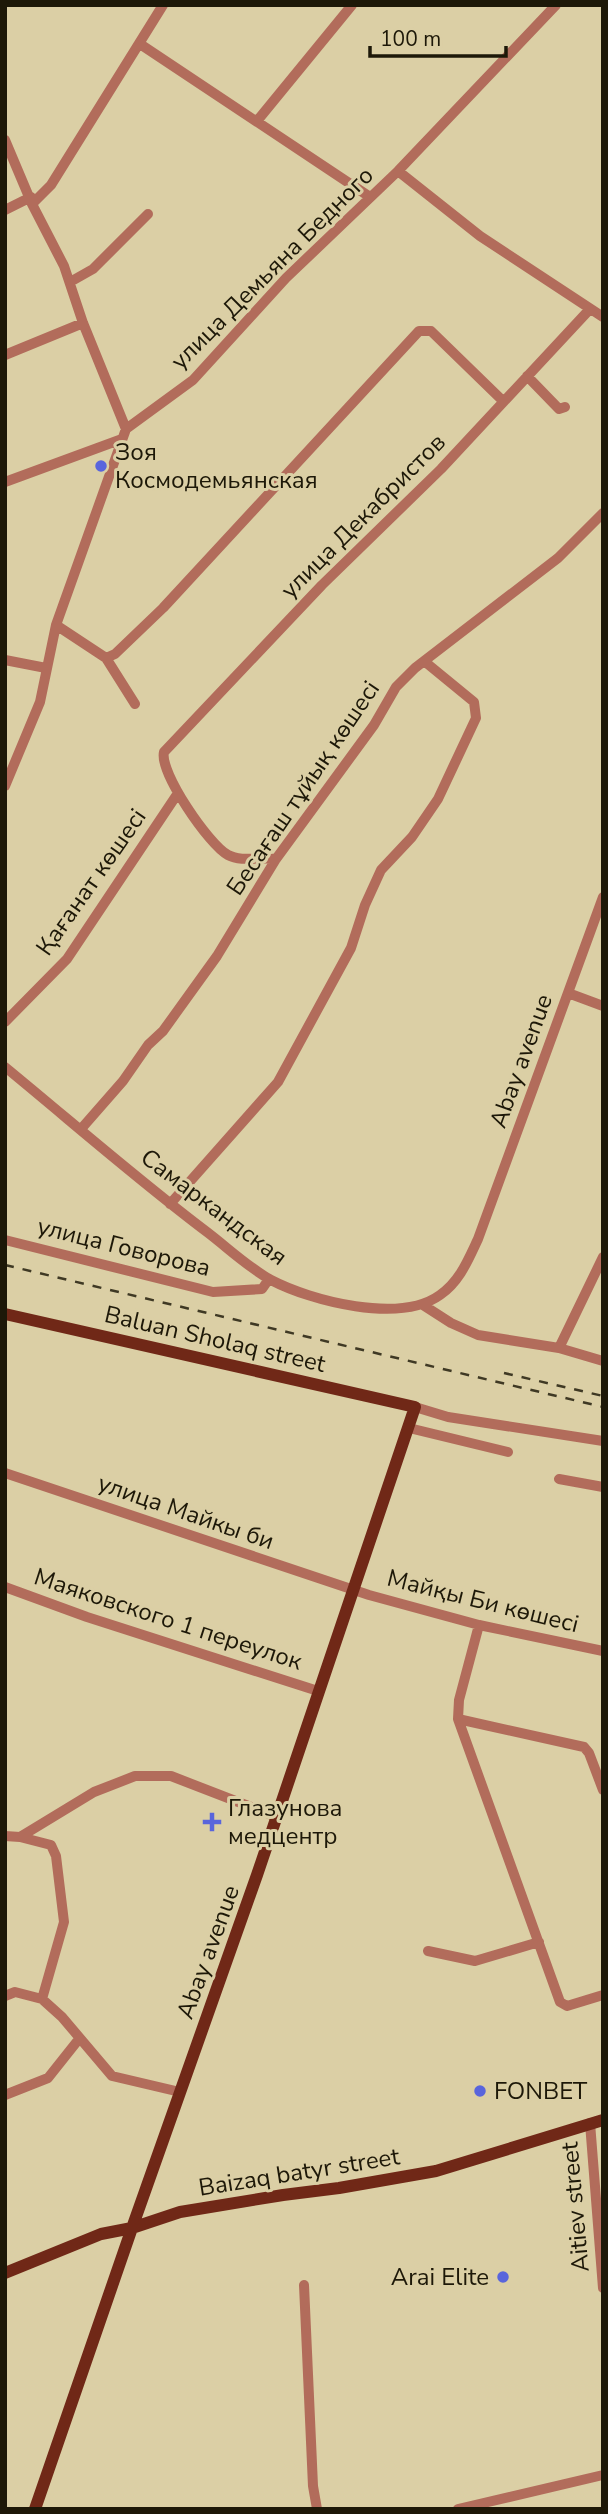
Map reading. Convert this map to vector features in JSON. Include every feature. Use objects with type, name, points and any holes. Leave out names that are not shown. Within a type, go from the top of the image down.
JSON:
[{"type":"main road","name":"Baluan Sholaq street","points":[[5,1314],[415,1407]]},
{"type":"main road","name":"Abay avenue","points":[[35,2509],[277,1817],[415,1407]]},
{"type":"main road","name":"Baizaq batyr street","points":[[5,2273],[101,2234],[132,2228],[180,2212],[436,2171],[596,2122]]},
{"type":"street","points":[[5,210],[31,200],[51,184],[163,5]]},
{"type":"street","points":[[257,121],[352,5]]},
{"type":"street","name":"улица Демьяна Бедного","points":[[5,482],[124,434],[193,380],[286,278],[397,172],[556,5]]},
{"type":"street","points":[[140,44],[370,197]]},
{"type":"street","points":[[5,140],[64,266],[124,434],[56,625],[40,702],[5,786]]},
{"type":"street","points":[[397,172],[480,236],[603,317]]},
{"type":"street","points":[[69,282],[93,269],[148,214]]},
{"type":"street","name":"улица Декабристов","points":[[178,793],[164,762],[164,752],[322,585],[441,469],[590,309]]},
{"type":"street","points":[[5,355],[83,323]]},
{"type":"street","points":[[106,658],[115,654],[163,608],[419,331],[431,331],[503,401]]},
{"type":"street","points":[[527,376],[559,409],[565,407]]},
{"type":"street","name":"Бесағаш тұйық көшесі","points":[[81,1129],[123,1081],[148,1045],[163,1031],[217,957],[276,859],[374,725],[396,687],[424,661],[558,558],[603,513]]},
{"type":"street","points":[[56,625],[106,658],[135,704]]},
{"type":"street","points":[[5,660],[46,668]]},
{"type":"street","points":[[170,1204],[278,1082],[351,948],[365,905],[381,870],[412,837],[438,799],[459,757],[476,718],[474,702],[424,661]]},
{"type":"street","points":[[178,793],[201,828],[227,855],[241,859],[276,859]]},
{"type":"street","name":"Қағанат көшесі","points":[[5,1022],[67,959],[178,793]]},
{"type":"street","name":"Abay avenue","points":[[478,1239],[603,897]]},
{"type":"street","points":[[568,993],[603,1006]]},
{"type":"street","name":"Самаркандская","points":[[5,1067],[170,1204],[269,1279],[306,1295],[346,1305],[400,1309],[423,1305],[455,1282],[478,1239]]},
{"type":"street","name":"улица Говорова","points":[[5,1240],[213,1292],[262,1289],[269,1279]]},
{"type":"street","points":[[559,1348],[603,1257]]},
{"type":"street","points":[[423,1305],[451,1324],[478,1335],[559,1348],[603,1360]]},
{"type":"street","points":[[415,1407],[448,1417],[603,1441]]},
{"type":"street","points":[[409,1428],[508,1452]]},
{"type":"street","name":"улица Майкы би","points":[[5,1473],[353,1590]]},
{"type":"street","points":[[559,1479],[603,1487]]},
{"type":"street","name":"Маяковского 1 переулок","points":[[5,1587],[87,1617],[318,1691]]},
{"type":"street","name":"Майқы Би көшесі","points":[[353,1590],[479,1626],[603,1651]]},
{"type":"street","points":[[479,1626],[459,1700],[458,1719],[560,2002],[567,2006],[603,1995]]},
{"type":"street","points":[[458,1719],[584,1748],[589,1753],[603,1790]]},
{"type":"street","points":[[20,1837],[94,1792],[135,1776],[171,1776],[277,1817]]},
{"type":"street","points":[[5,1836],[51,1845],[56,1856],[64,1922],[42,1999]]},
{"type":"street","points":[[428,1951],[475,1961],[539,1941]]},
{"type":"street","points":[[5,1996],[15,1992],[42,1999],[62,2017],[112,2076],[180,2092]]},
{"type":"street","points":[[5,2095],[48,2078],[79,2039]]},
{"type":"street","name":"Aitiev street","points":[[596,2122],[603,2288]]},
{"type":"street","points":[[304,2285],[313,2486],[317,2509]]},
{"type":"street","points":[[458,2509],[603,2475]]},
{"type":"railway","points":[[5,1265],[603,1407]]},
{"type":"railway","points":[[504,1373],[603,1396]]},
{"type":"place","name":"Зоя Космодемьянская","points":[[101,466]]},
{"type":"place","name":"Глазунова медцентр","points":[[212,1822]]},
{"type":"place","name":"FONBET","points":[[480,2091]]},
{"type":"place","name":"Arai Elite","points":[[503,2277]]}]
